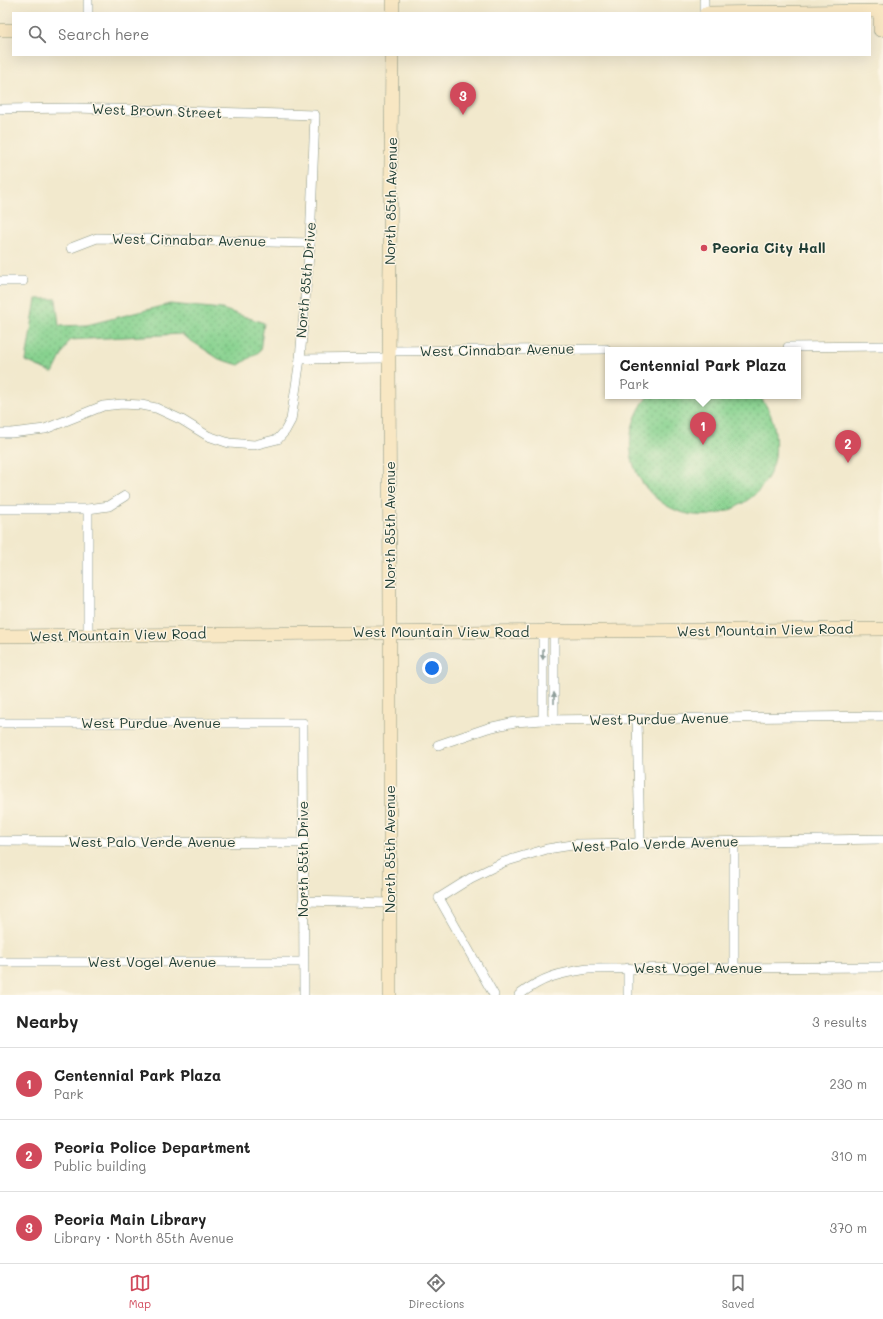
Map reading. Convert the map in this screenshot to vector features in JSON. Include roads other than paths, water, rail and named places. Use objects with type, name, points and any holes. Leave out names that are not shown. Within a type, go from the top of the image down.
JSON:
[{"type":"street","points":[[88,0],[88,12]]},
{"type":"street","points":[[393,0],[393,12]]},
{"type":"street","points":[[704,0],[705,12]]},
{"type":"street","points":[[825,12],[881,11],[878,30]]},
{"type":"street","points":[[0,30],[12,30]]},
{"type":"street","name":"North 85th Avenue","points":[[390,995],[389,355],[392,56]]},
{"type":"street","name":"West Brown Street","points":[[0,109],[75,108],[315,115]]},
{"type":"street","name":"North 85th Drive","points":[[0,433],[45,429],[103,406],[122,404],[141,405],[156,408],[182,420],[208,436],[228,443],[254,445],[278,439],[285,431],[291,420],[300,359],[310,243],[315,115]]},
{"type":"street","name":"West Cinnabar Avenue","points":[[71,248],[97,238],[310,243]]},
{"type":"street","points":[[0,281],[23,281]]},
{"type":"street","points":[[788,347],[883,346]]},
{"type":"street","name":"West Cinnabar Avenue","points":[[300,359],[605,349]]},
{"type":"street","points":[[0,509],[88,509],[109,506],[125,496]]},
{"type":"street","points":[[88,509],[88,635]]},
{"type":"street","name":"West Mountain View Road","points":[[0,636],[390,631],[549,632],[883,628]]},
{"type":"street","points":[[543,720],[549,632]]},
{"type":"street","points":[[549,632],[554,720]]},
{"type":"street","name":"West Purdue Avenue","points":[[438,745],[488,728],[514,722],[543,720],[883,716]]},
{"type":"street","points":[[637,719],[640,843]]},
{"type":"street","name":"West Purdue Avenue","points":[[0,723],[303,723]]},
{"type":"street","name":"North 85th Drive","points":[[303,723],[304,995]]},
{"type":"street","name":"West Palo Verde Avenue","points":[[494,995],[439,898],[471,878],[504,862],[547,848],[579,844],[883,839]]},
{"type":"street","name":"West Palo Verde Avenue","points":[[0,841],[303,843]]},
{"type":"street","points":[[734,842],[734,969]]},
{"type":"street","points":[[304,901],[390,903]]},
{"type":"street","name":"West Vogel Avenue","points":[[0,962],[303,962]]},
{"type":"street","name":"West Vogel Avenue","points":[[519,995],[536,983],[567,972],[588,969],[734,969],[883,966]]},
{"type":"street","points":[[628,968],[628,995]]},
{"type":"place","name":"Peoria Main Library","points":[[463,115]]},
{"type":"place","name":"Peoria City Hall","points":[[704,248]]},
{"type":"place","name":"Centennial Park Plaza","points":[[703,445]]},
{"type":"place","name":"Peoria Police Department","points":[[848,463]]}]
